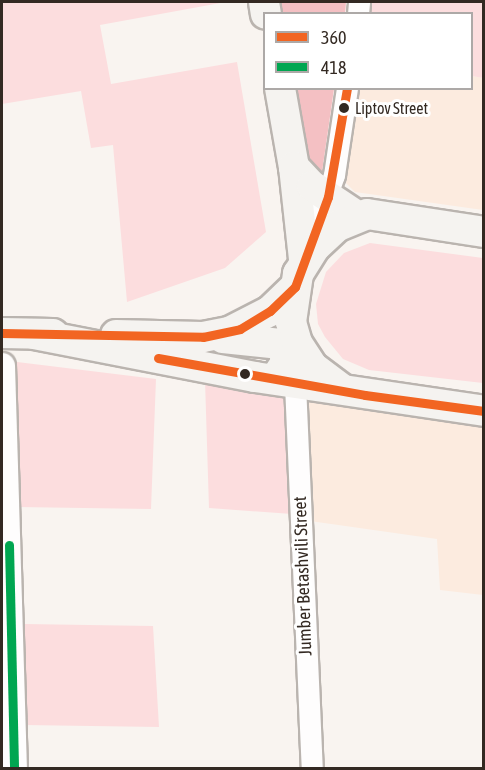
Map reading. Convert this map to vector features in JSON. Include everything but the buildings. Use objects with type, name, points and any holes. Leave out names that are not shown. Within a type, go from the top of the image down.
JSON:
[{"type":"main road","points":[[280,90],[294,167],[299,273],[291,322],[297,343],[312,366],[344,391]]},
{"type":"main road","points":[[294,167],[328,197],[357,216]]},
{"type":"main road","points":[[203,337],[240,329],[270,311],[333,230],[357,216],[375,214],[483,232]]},
{"type":"main road","points":[[2,333],[203,337],[281,344],[287,356],[286,367],[278,373],[255,377]]},
{"type":"main road","points":[[34,334],[295,384],[483,411]]},
{"type":"street","points":[[299,273],[328,197],[347,90]]},
{"type":"street","points":[[2,366],[14,768]]},
{"type":"street","name":"Jumber Betashvili Street","points":[[295,384],[312,768]]},
{"type":"shaded area","points":[[2,2],[226,2],[100,25],[111,84],[237,62],[266,232],[225,268],[127,302],[113,145],[91,148],[81,91],[2,104]]},
{"type":"shaded area","points":[[277,2],[346,2],[345,12],[279,12]]},
{"type":"shaded area","points":[[371,2],[483,2],[483,78],[473,76],[473,12],[369,12]]},
{"type":"shaded area","points":[[473,76],[483,78],[483,210],[355,192],[346,183],[359,90],[473,90]]},
{"type":"shaded area","points":[[292,90],[334,90],[322,172],[317,176],[304,161]]},
{"type":"shaded area","points":[[370,243],[483,258],[483,383],[369,370],[343,359],[325,337],[318,324],[316,304],[326,272],[344,253]]},
{"type":"shaded area","points":[[9,361],[156,379],[151,509],[17,507]]},
{"type":"shaded area","points":[[205,381],[288,391],[292,514],[209,508]]},
{"type":"shaded area","points":[[304,393],[483,422],[483,595],[440,590],[437,539],[310,521]]},
{"type":"shaded area","points":[[24,624],[153,626],[159,727],[24,725]]},
{"type":"transit line","name":"360","points":[[2,333],[203,337],[240,329],[270,311],[295,287],[328,197],[347,90]]},
{"type":"transit line","name":"360","points":[[158,358],[365,395],[484,411]]},
{"type":"transit line","name":"418","points":[[9,545],[14,768]]},
{"type":"place","name":"Liptov Street","points":[[344,108]]}]
